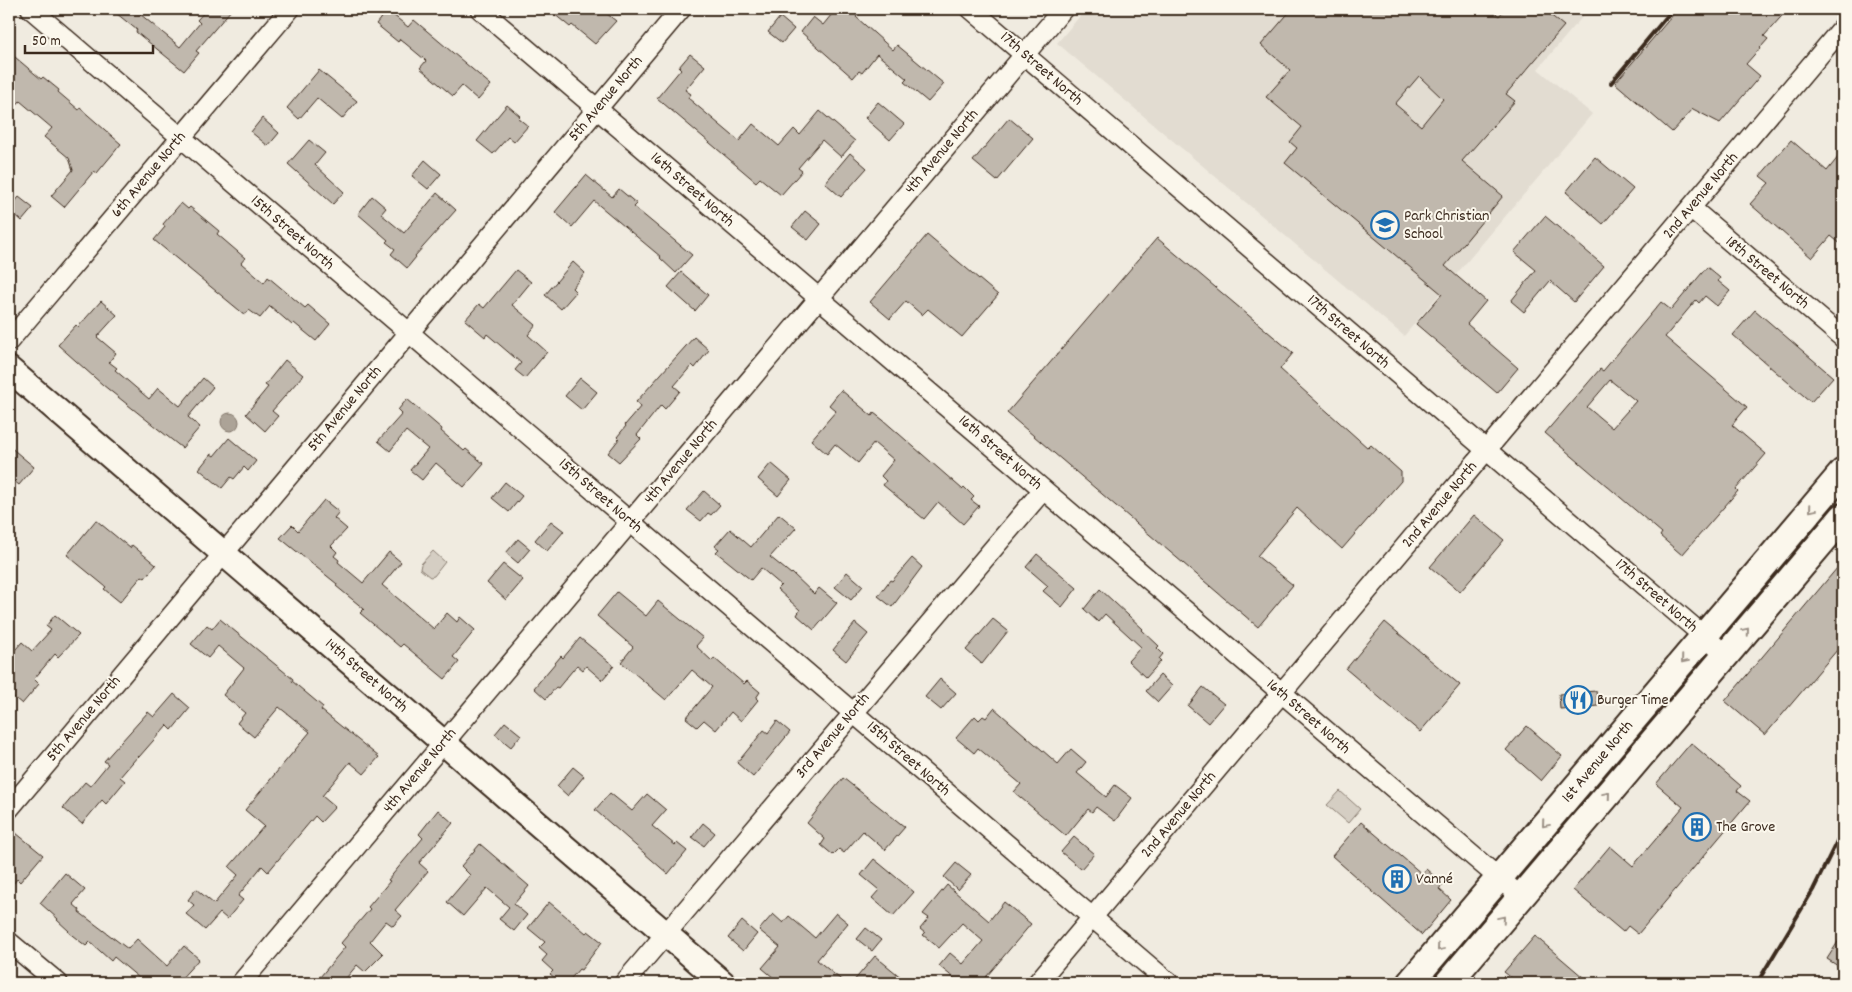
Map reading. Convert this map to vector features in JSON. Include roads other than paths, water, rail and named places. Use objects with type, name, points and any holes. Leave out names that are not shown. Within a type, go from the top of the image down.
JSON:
[{"type":"main road","name":"1st Avenue North","points":[[1410,983],[1843,472]]},
{"type":"main road","name":"1st Avenue North","points":[[1448,983],[1843,517]]},
{"type":"street","name":"15th Street North","points":[[31,9],[1169,983]]},
{"type":"street","name":"6th Avenue North","points":[[9,341],[290,9]]},
{"type":"street","name":"16th Street North","points":[[480,9],[1521,898]]},
{"type":"street","name":"5th Avenue North","points":[[9,809],[681,9]]},
{"type":"street","name":"17th Street North","points":[[971,9],[1726,655]]},
{"type":"street","name":"4th Avenue North","points":[[241,983],[1063,9]]},
{"type":"street","name":"2nd Avenue North","points":[[1037,983],[1843,27]]},
{"type":"street","name":"18th Street North","points":[[1691,208],[1843,338]]},
{"type":"street","name":"14th Street North","points":[[9,370],[723,983]]},
{"type":"street","name":"3rd Avenue North","points":[[624,983],[1043,490]]},
{"type":"street","points":[[9,942],[58,983]]},
{"type":"railway","points":[[1611,83],[1673,9]]},
{"type":"railway","points":[[1757,983],[1813,890],[1843,829]]},
{"type":"place","name":"Park Christian School","points":[[1385,225]]},
{"type":"place","name":"Burger Time","points":[[1578,700]]},
{"type":"place","name":"The Grove","points":[[1697,827]]},
{"type":"place","name":"Vanné","points":[[1397,879]]}]
